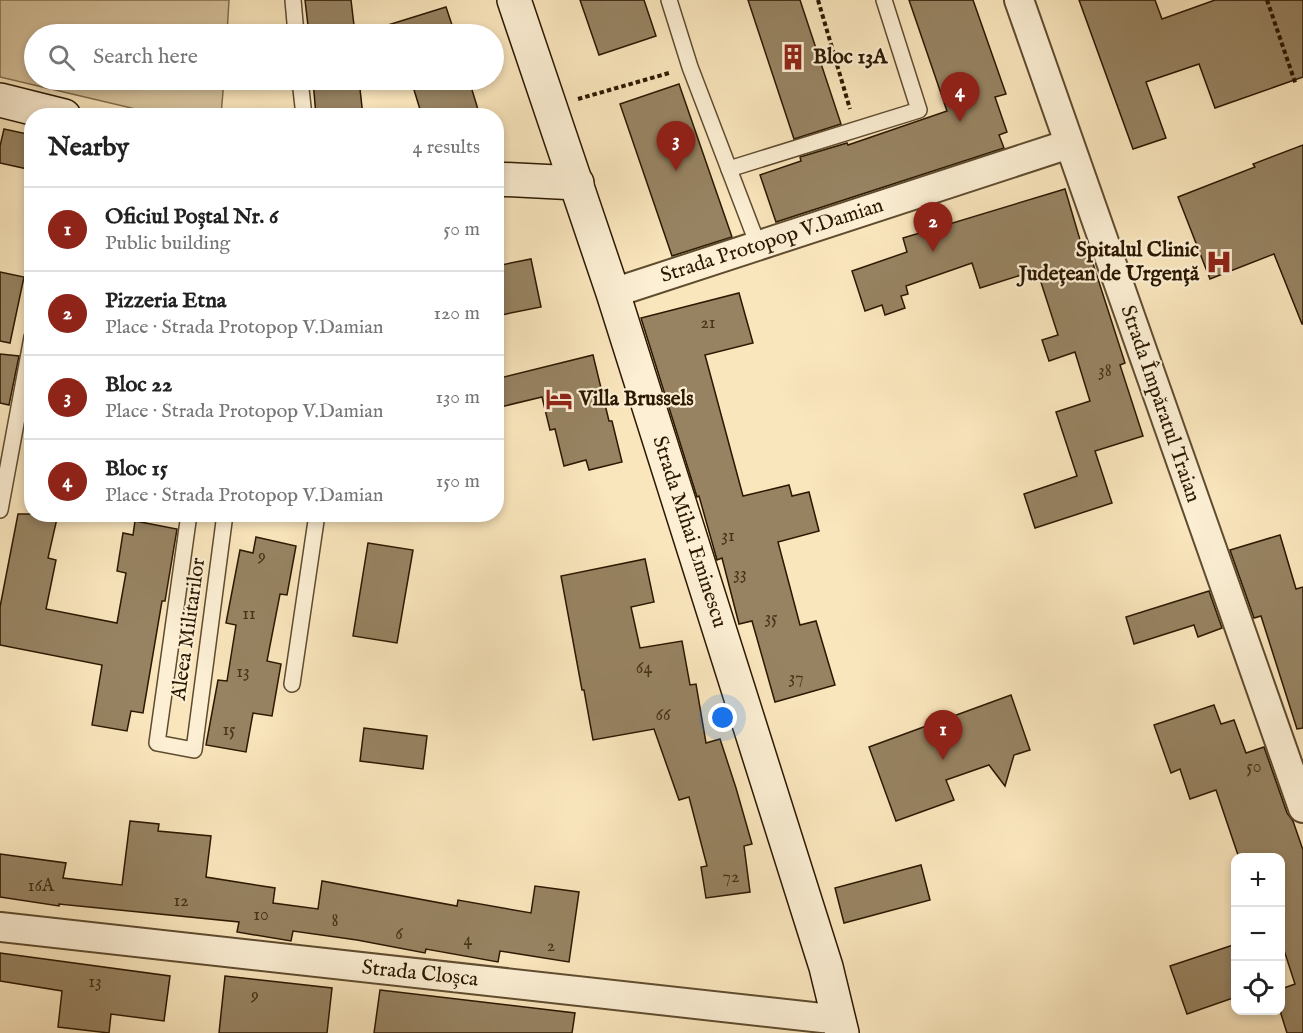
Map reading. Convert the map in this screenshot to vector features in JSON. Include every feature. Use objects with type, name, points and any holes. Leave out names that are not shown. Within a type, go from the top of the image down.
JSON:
[{"type":"street","name":"Strada Mihai Eminescu","points":[[514,0],[613,293],[801,887],[841,1027]]},
{"type":"street","name":"Strada Împăratul Traian","points":[[1019,0],[1303,808]]},
{"type":"street","points":[[0,100],[32,108]]},
{"type":"street","name":"Strada Protopop V.Damian","points":[[613,293],[1069,144]]},
{"type":"street","points":[[504,179],[577,183]]},
{"type":"street","name":"Strada Cloșca","points":[[0,927],[841,1027]]},
{"type":"lane","points":[[293,0],[295,24]]},
{"type":"lane","points":[[669,0],[690,67],[758,245]]},
{"type":"lane","points":[[729,169],[919,110],[884,0]]},
{"type":"lane","points":[[301,90],[303,108]]},
{"type":"lane","points":[[0,510],[24,380]]},
{"type":"lane","name":"Aleea Militarilor","points":[[188,522],[157,743],[194,750],[224,522]]},
{"type":"lane","points":[[292,684],[316,522]]},
{"type":"path","points":[[818,0],[856,130]]},
{"type":"path","points":[[1267,0],[1296,85]]},
{"type":"path","points":[[551,106],[690,67]]},
{"type":"shaded area","points":[[0,0],[229,0],[228,24],[24,24],[24,83],[0,77]]},
{"type":"shaded area","points":[[55,90],[223,90],[222,108],[131,108]]},
{"type":"building","points":[[305,0],[351,0],[354,24],[308,24]]},
{"type":"building","points":[[580,0],[644,0],[656,36],[599,55]]},
{"type":"building","name":"Bloc 13A","points":[[748,0],[800,0],[841,124],[794,139]]},
{"type":"building","points":[[909,0],[973,0],[1006,94],[995,97],[1007,132],[999,135],[1004,148],[776,222],[760,175],[801,161],[800,157],[847,143],[848,145],[947,111]]},
{"type":"building","points":[[1079,0],[1155,0],[1162,19],[1215,0],[1303,0],[1303,77],[1215,108],[1199,64],[1146,82],[1166,138],[1133,149]]},
{"type":"building","points":[[446,7],[452,24],[391,24]]},
{"type":"building","points":[[679,84],[732,237],[672,256],[620,104]]},
{"type":"building","points":[[314,90],[360,90],[362,108],[315,108]]},
{"type":"building","points":[[414,90],[472,90],[478,108],[420,108]]},
{"type":"building","points":[[4,129],[24,133],[24,168],[0,163],[0,146]]},
{"type":"building","points":[[1303,145],[1302,324],[1274,254],[1210,279],[1178,197],[1255,167],[1253,164]]},
{"type":"building","points":[[1065,189],[1083,250],[1088,248],[1125,363],[1120,365],[1143,436],[1095,451],[1112,503],[1035,528],[1024,494],[1077,476],[1056,412],[1090,401],[1075,352],[1049,361],[1042,340],[1058,335],[1037,270],[980,288],[972,263],[906,286],[908,294],[901,296],[905,308],[885,315],[882,305],[865,311],[852,271],[907,252],[903,238]]},
{"type":"building","points":[[531,259],[541,307],[504,314],[504,264]]},
{"type":"building","points":[[0,272],[24,277],[10,343],[0,341]]},
{"type":"building","points":[[739,293],[753,343],[705,355],[743,496],[789,485],[792,496],[809,492],[819,531],[778,542],[800,625],[816,621],[835,685],[775,702],[752,621],[739,624],[722,558],[717,560],[699,496],[697,497],[641,318]]},
{"type":"building","points":[[0,354],[19,356],[9,405],[0,403]]},
{"type":"building","points":[[593,355],[609,421],[612,421],[622,462],[589,470],[586,460],[564,466],[555,429],[550,430],[542,397],[504,406],[504,377]]},
{"type":"building","points":[[18,514],[24,514],[24,522],[56,522],[48,558],[56,560],[46,609],[117,623],[126,573],[117,571],[123,533],[133,535],[135,522],[177,529],[143,713],[131,711],[127,731],[92,725],[102,665],[0,645],[0,607]]},
{"type":"building","points":[[1280,535],[1296,589],[1303,587],[1303,728],[1297,729],[1261,616],[1254,618],[1230,550]]},
{"type":"building","points":[[256,537],[296,546],[287,595],[280,594],[267,661],[281,664],[272,716],[253,713],[246,752],[206,745],[218,680],[227,681],[236,625],[226,623],[240,550],[253,553]]},
{"type":"building","points":[[368,543],[413,550],[397,643],[353,636]]},
{"type":"building","points":[[645,559],[654,602],[631,607],[640,648],[682,641],[690,685],[696,684],[706,743],[720,739],[752,844],[744,846],[750,892],[706,898],[701,867],[707,866],[689,797],[679,800],[654,729],[593,740],[561,576]]},
{"type":"building","points":[[1209,591],[1222,628],[1198,637],[1194,625],[1134,644],[1126,617]]},
{"type":"building","points":[[1011,695],[1030,750],[1014,755],[1005,786],[989,765],[946,780],[954,800],[896,821],[869,747]]},
{"type":"building","points":[[1214,705],[1221,724],[1234,720],[1246,753],[1264,747],[1287,813],[1293,821],[1303,850],[1303,1033],[1287,1033],[1281,1015],[1285,1015],[1285,988],[1295,984],[1285,953],[1285,853],[1237,853],[1216,790],[1190,799],[1180,769],[1171,773],[1154,725]]},
{"type":"building","points":[[364,728],[427,736],[423,769],[360,761]]},
{"type":"building","points":[[130,821],[159,824],[158,831],[211,836],[206,877],[275,888],[273,903],[318,909],[322,881],[457,906],[458,900],[531,913],[535,886],[579,892],[569,962],[500,951],[498,962],[426,949],[425,953],[293,931],[291,941],[237,932],[239,922],[59,904],[59,906],[0,897],[0,854],[66,863],[63,878],[122,885]]},
{"type":"building","points":[[921,865],[930,900],[844,923],[835,888]]},
{"type":"building","points":[[1231,946],[1231,999],[1187,1014],[1170,966]]},
{"type":"building","points":[[0,953],[170,976],[164,1021],[111,1014],[109,1033],[58,1027],[62,991],[0,981]]},
{"type":"building","points":[[225,976],[332,988],[327,1033],[219,1033]]},
{"type":"building","points":[[380,990],[575,1013],[572,1033],[374,1033]]},
{"type":"place","name":"Bloc 13A","points":[[793,57]]},
{"type":"place","name":"Bloc 15","points":[[960,122]]},
{"type":"place","name":"Bloc 22","points":[[676,171]]},
{"type":"place","name":"Pizzeria Etna","points":[[933,252]]},
{"type":"place","name":"Spitalul Clinic Județean de Urgență","points":[[1219,262]]},
{"type":"place","name":"Villa Brussels","points":[[559,399]]},
{"type":"place","name":"Oficiul Poștal Nr. 6","points":[[943,760]]}]
